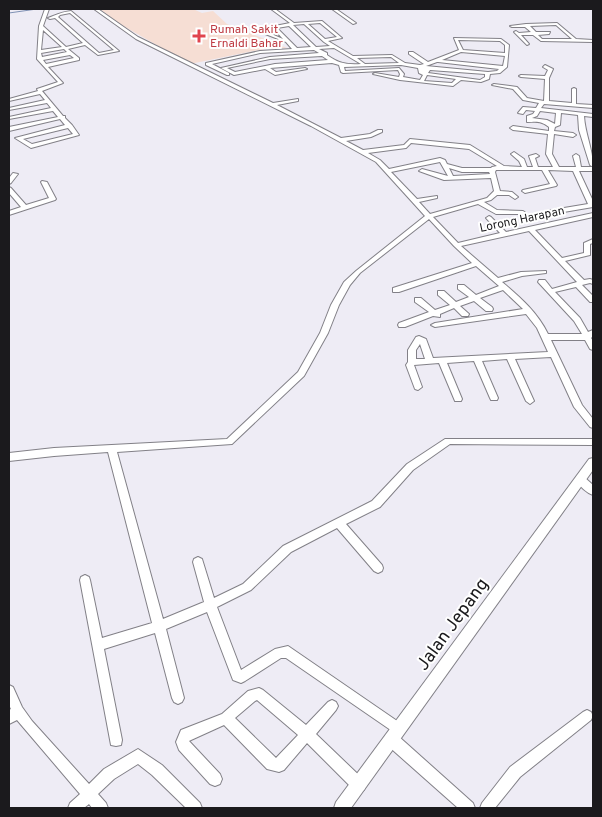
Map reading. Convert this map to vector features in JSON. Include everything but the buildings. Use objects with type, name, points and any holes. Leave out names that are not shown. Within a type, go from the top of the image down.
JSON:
[{"type":"street","points":[[92,9],[137,46]]},
{"type":"street","points":[[96,9],[137,38],[341,140],[378,161],[456,246],[504,287],[528,311],[545,337],[578,407],[593,425]]},
{"type":"street","points":[[273,9],[315,48],[341,65],[343,72],[353,79]]},
{"type":"street","points":[[334,9],[354,23]]},
{"type":"street","points":[[47,10],[41,26],[39,59],[61,83],[40,88],[41,92],[70,126],[76,135],[31,146],[18,138],[70,126]]},
{"type":"street","points":[[43,19],[71,12],[117,51],[98,54],[56,16]]},
{"type":"street","points":[[288,42],[257,30],[321,22],[340,38],[324,40]]},
{"type":"street","points":[[305,23],[324,40],[363,64]]},
{"type":"street","points":[[527,44],[512,26],[557,24],[574,39]]},
{"type":"street","points":[[526,25],[541,40],[574,39],[593,41]]},
{"type":"street","points":[[540,25],[557,40]]},
{"type":"street","points":[[41,26],[76,59],[45,66]]},
{"type":"street","points":[[71,30],[89,27]]},
{"type":"street","points":[[71,30],[89,27]]},
{"type":"street","points":[[275,27],[295,49]]},
{"type":"street","points":[[268,35],[280,33]]},
{"type":"street","points":[[518,34],[549,33]]},
{"type":"street","points":[[40,43],[57,40]]},
{"type":"street","points":[[39,52],[86,44]]},
{"type":"street","points":[[341,65],[404,64],[494,73],[503,68],[508,53],[507,45],[457,44],[461,51]]},
{"type":"street","points":[[334,47],[265,52],[208,64],[229,75],[275,65],[336,61]]},
{"type":"street","points":[[421,82],[428,66],[435,61],[461,51],[508,53]]},
{"type":"street","points":[[265,52],[275,65]]},
{"type":"street","points":[[39,59],[71,53]]},
{"type":"street","points":[[411,53],[428,66]]},
{"type":"street","points":[[234,74],[223,68],[270,58],[326,54]]},
{"type":"street","points":[[353,57],[393,55],[404,64]]},
{"type":"street","points":[[449,55],[506,61]]},
{"type":"street","points":[[435,61],[503,68]]},
{"type":"street","points":[[545,66],[551,69],[547,78],[544,102],[536,115],[530,116],[529,120],[545,121],[551,129],[549,154],[557,168]]},
{"type":"street","points":[[266,67],[278,74],[305,68]]},
{"type":"street","points":[[420,67],[421,72],[426,74],[484,81],[488,73]]},
{"type":"street","points":[[382,73],[384,69],[399,69],[402,74],[400,79]]},
{"type":"street","points":[[343,72],[382,73],[400,79],[453,85],[460,78]]},
{"type":"street","points":[[521,76],[547,78]]},
{"type":"street","points":[[494,85],[515,88],[525,99],[593,106]]},
{"type":"street","points":[[574,89],[574,105]]},
{"type":"street","points":[[9,100],[41,92]]},
{"type":"street","points":[[271,105],[296,100]]},
{"type":"street","points":[[9,109],[48,101]]},
{"type":"street","points":[[520,113],[524,108],[593,115]]},
{"type":"street","points":[[9,118],[56,109]]},
{"type":"street","points":[[551,129],[557,125],[559,112]]},
{"type":"street","points":[[363,152],[406,146],[410,142],[464,146],[484,154],[502,167],[577,169],[593,167],[584,136],[581,114]]},
{"type":"street","points":[[9,129],[62,117]]},
{"type":"street","points":[[513,128],[551,129],[573,135]]},
{"type":"street","points":[[341,140],[371,135],[380,131]]},
{"type":"street","points":[[584,136],[593,137]]},
{"type":"street","points":[[514,154],[522,160],[525,168]]},
{"type":"street","points":[[536,156],[532,156],[536,168]]},
{"type":"street","name":"Lorong Harapan","points":[[456,246],[593,214],[577,169],[576,156]]},
{"type":"street","points":[[388,171],[437,160],[442,161],[451,177]]},
{"type":"street","points":[[445,166],[462,170],[493,173]]},
{"type":"street","points":[[422,172],[440,177],[451,177],[493,173],[502,167]]},
{"type":"street","points":[[525,191],[554,186],[544,168]]},
{"type":"street","points":[[493,173],[497,193]]},
{"type":"street","points":[[9,182],[15,174]]},
{"type":"street","points":[[9,213],[53,199],[44,182]]},
{"type":"street","points":[[9,189],[25,208]]},
{"type":"street","points":[[9,457],[230,442],[301,374],[324,333],[335,305],[358,272],[429,216],[489,199],[497,193],[510,193],[515,197]]},
{"type":"street","points":[[415,201],[435,197]]},
{"type":"street","points":[[479,202],[496,212],[523,213]]},
{"type":"street","points":[[546,213],[591,205]]},
{"type":"street","points":[[489,218],[504,234]]},
{"type":"street","points":[[530,228],[561,260],[587,282],[593,300]]},
{"type":"street","points":[[561,260],[588,254],[587,243],[593,241]]},
{"type":"street","points":[[396,290],[475,264]]},
{"type":"street","points":[[497,281],[522,274],[544,272]]},
{"type":"street","points":[[542,282],[590,334],[593,347]]},
{"type":"street","points":[[551,291],[587,282]]},
{"type":"street","points":[[461,287],[489,309]]},
{"type":"street","points":[[402,325],[504,287]]},
{"type":"street","points":[[441,293],[465,314]]},
{"type":"street","points":[[418,300],[441,318]]},
{"type":"street","points":[[435,325],[528,311]]},
{"type":"street","points":[[545,337],[590,334]]},
{"type":"street","points":[[418,386],[410,364],[412,362],[412,350],[419,340],[423,341],[430,361]]},
{"type":"street","points":[[412,362],[553,354]]},
{"type":"street","points":[[510,357],[530,401]]},
{"type":"street","points":[[477,358],[494,398]]},
{"type":"street","points":[[442,361],[458,399]]},
{"type":"street","points":[[97,645],[158,627],[247,588],[287,549],[376,504],[410,467],[448,442],[593,442]]},
{"type":"street","points":[[112,449],[178,698]]},
{"type":"street","name":"Jalan Jepang","points":[[342,808],[593,462]]},
{"type":"street","points":[[581,480],[593,491]]},
{"type":"street","points":[[340,522],[344,530],[378,568]]},
{"type":"street","points":[[198,562],[210,605],[237,676],[241,677],[279,653],[288,652],[395,734],[468,808]]},
{"type":"street","points":[[85,580],[116,740]]},
{"type":"street","points":[[9,691],[13,714],[101,808]]},
{"type":"street","points":[[215,779],[182,742],[186,735],[226,718],[252,695],[259,694],[307,734],[359,785]]},
{"type":"street","points":[[226,718],[272,764],[279,765],[332,706]]},
{"type":"street","points":[[487,808],[515,772],[587,716]]},
{"type":"street","points":[[75,808],[109,774],[134,757],[140,756],[195,808]]},
{"type":"shaded area","name":"Rumah Sakit Ernaldi Bahar","points":[[100,9],[193,9],[202,13],[213,11],[227,24],[287,48],[264,49],[190,64],[118,23]]},
{"type":"waterway","points":[[9,13],[37,9]]},
{"type":"place","name":"Rumah Sakit Ernaldi Bahar","points":[[199,36]]}]
